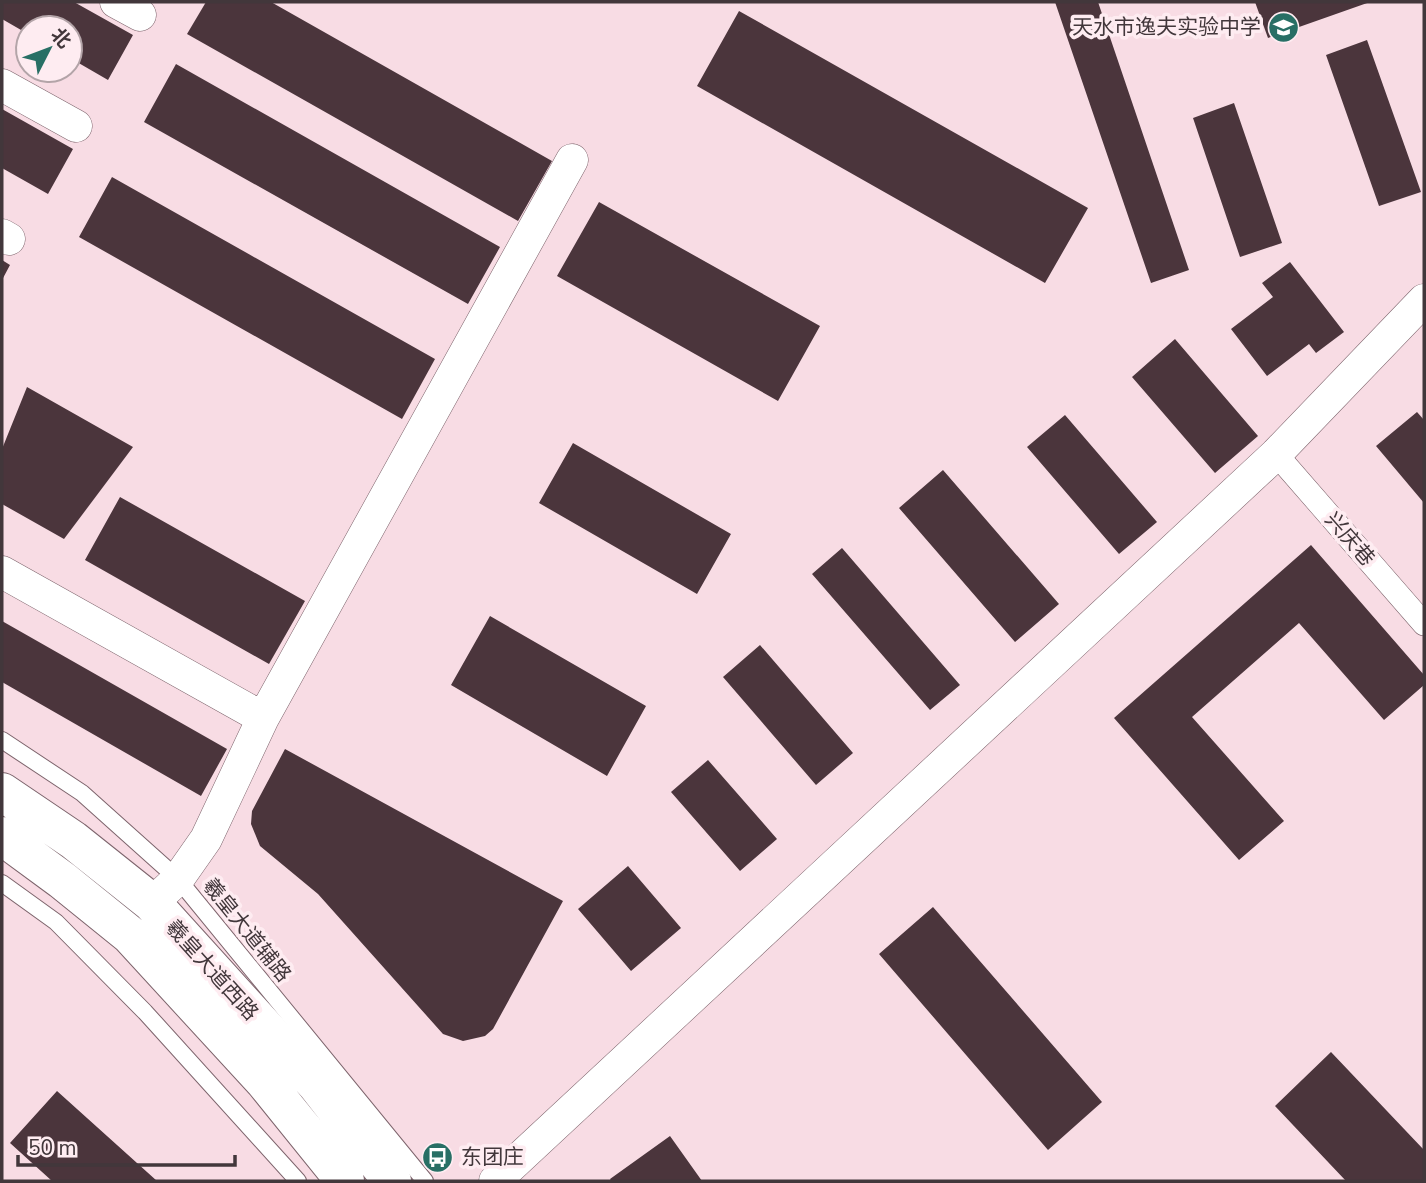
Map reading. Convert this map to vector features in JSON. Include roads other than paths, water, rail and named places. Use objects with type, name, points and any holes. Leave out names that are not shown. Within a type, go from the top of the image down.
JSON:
[{"type":"main road","name":"羲皇大道西路","points":[[2,792],[73,840],[165,891],[391,1181]]},
{"type":"main road","name":"羲皇大道西路","points":[[2,836],[130,935],[265,1082],[345,1181]]},
{"type":"street","points":[[2,85],[75,126]]},
{"type":"street","points":[[165,891],[206,839],[263,718],[572,160]]},
{"type":"street","points":[[495,1181],[1276,454],[1424,300]]},
{"type":"street","name":"兴庆巷","points":[[1276,454],[1424,624]]},
{"type":"street","points":[[2,572],[263,718]]},
{"type":"lane","name":"羲皇大道辅路","points":[[2,740],[82,793],[165,891],[425,1181]]},
{"type":"lane","points":[[2,883],[56,922],[145,1012],[298,1181]]},
{"type":"place","name":"天水市逸夫实验中学","points":[[1284,27]]},
{"type":"place","name":"东团庄","points":[[438,1157]]}]
